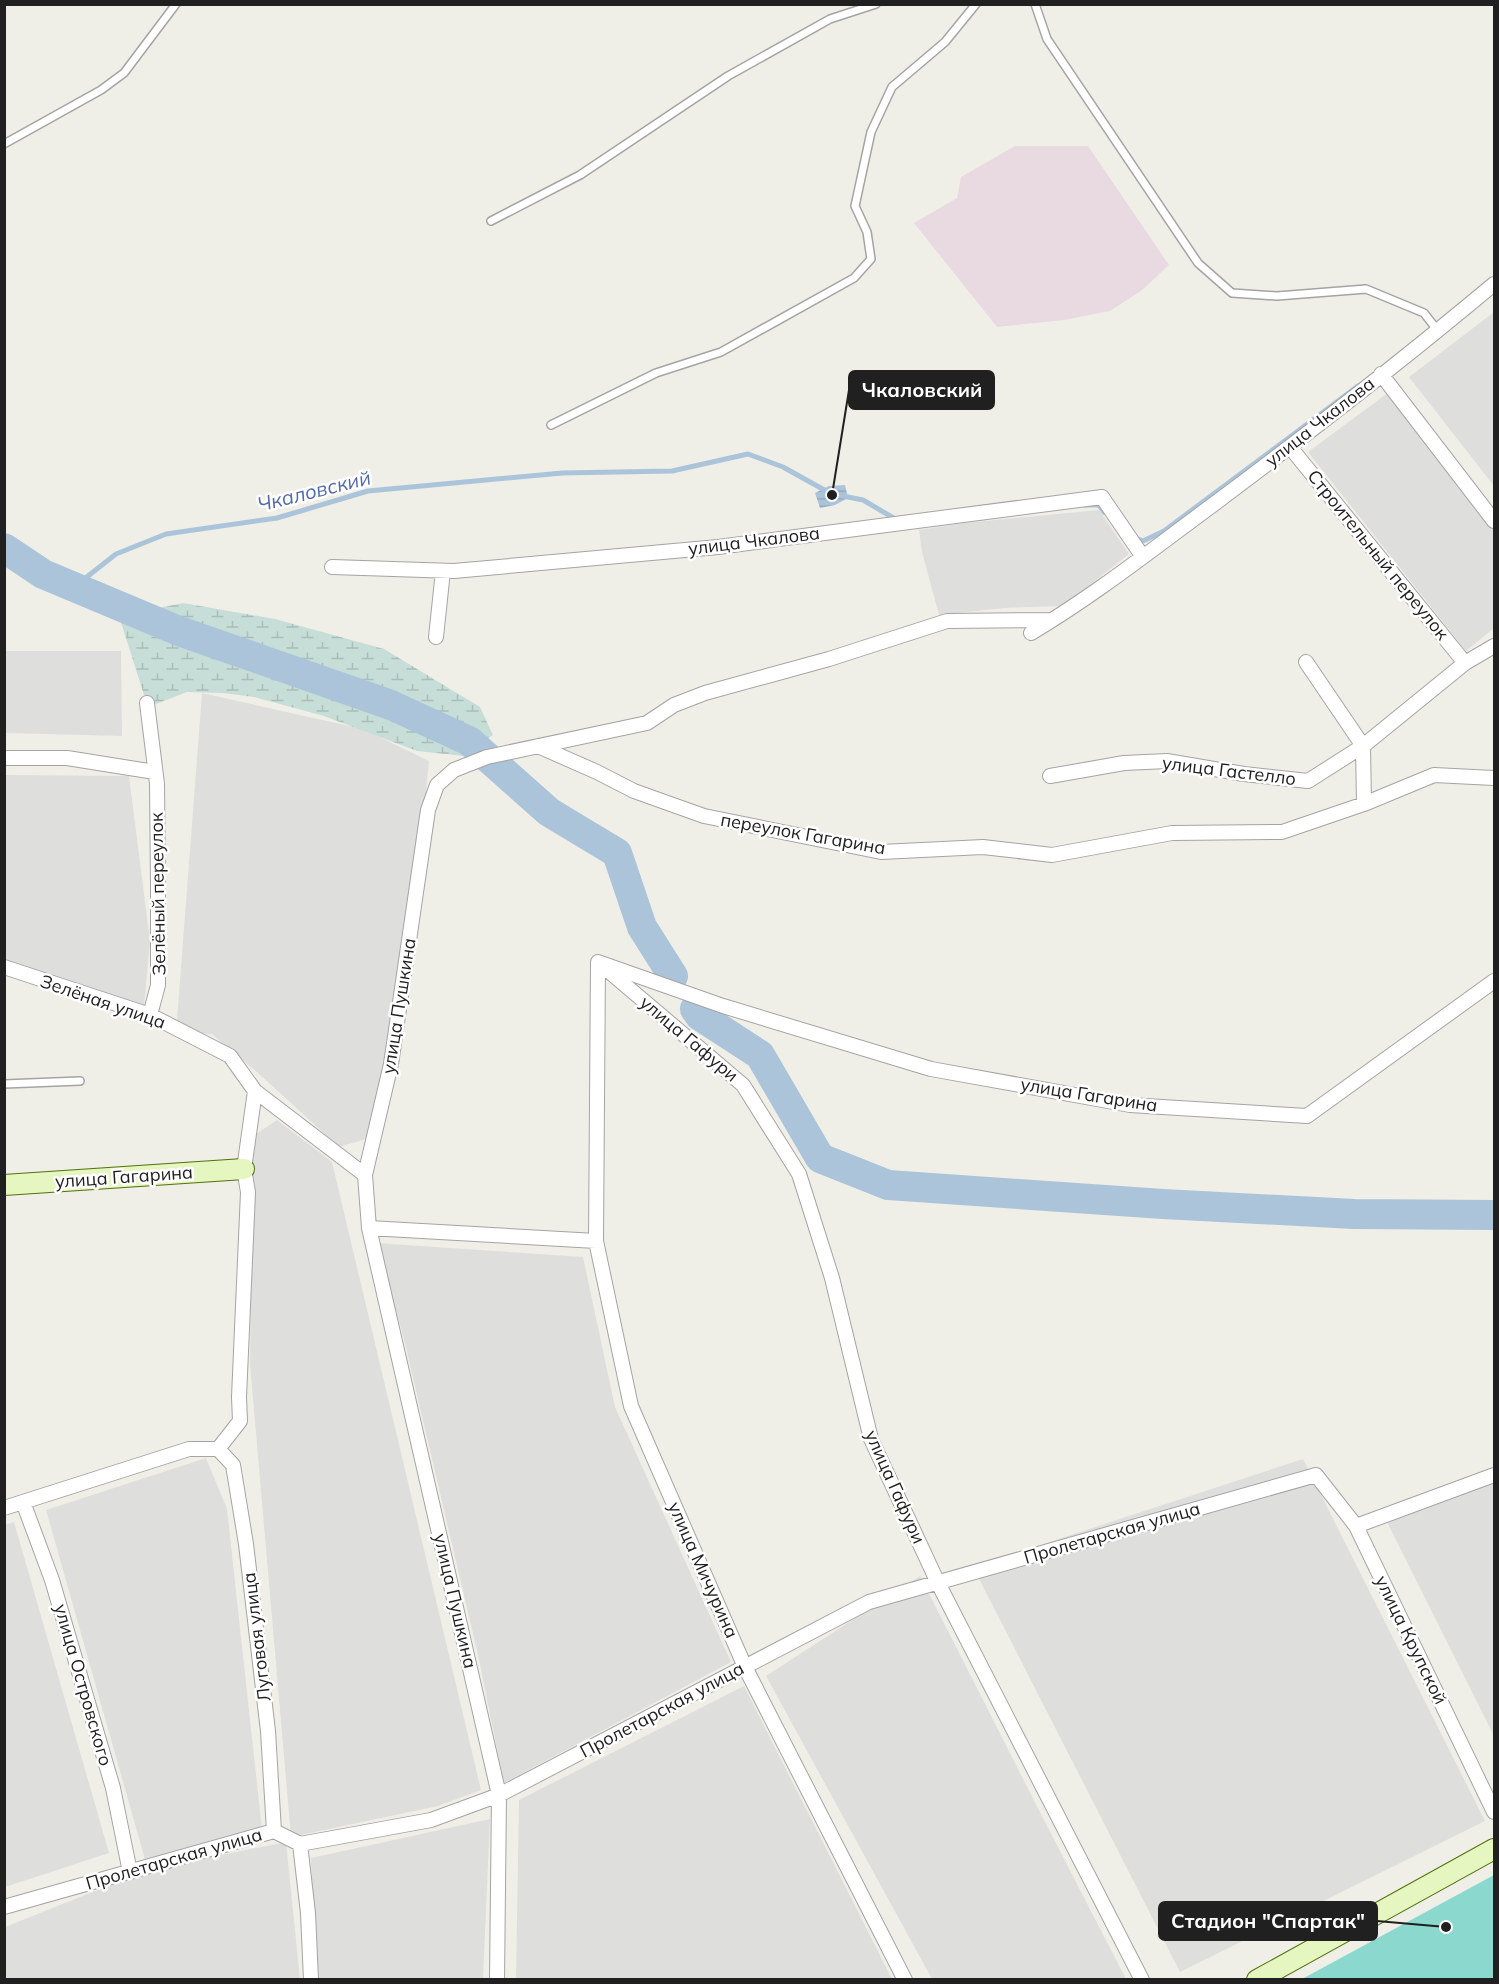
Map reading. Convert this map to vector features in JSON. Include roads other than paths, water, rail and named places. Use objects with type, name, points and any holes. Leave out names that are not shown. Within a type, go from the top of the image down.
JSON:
[{"type":"street","name":"улица Чкалова","points":[[1031,633],[1143,557],[1290,447],[1494,284]]},
{"type":"street","points":[[1382,374],[1494,521]]},
{"type":"street","name":"Строительный переулок","points":[[1290,447],[1465,663]]},
{"type":"street","name":"улица Чкалова","points":[[332,567],[443,571],[718,547],[1101,498],[1143,557]]},
{"type":"street","points":[[436,637],[443,571]]},
{"type":"street","points":[[538,746],[647,723],[674,705],[705,693],[829,659],[946,621],[1053,620]]},
{"type":"street","name":"улица Гастелло","points":[[1050,776],[1124,763],[1167,761],[1244,774],[1308,781],[1363,746],[1465,663],[1494,646]]},
{"type":"street","points":[[1306,662],[1363,746],[1364,804]]},
{"type":"street","name":"Зелёный переулок","points":[[147,703],[155,772],[158,985],[150,1015]]},
{"type":"street","name":"улица Пушкина","points":[[497,1980],[499,1795],[369,1228],[365,1175],[391,1064],[428,810],[437,785],[461,766],[487,757],[538,746]]},
{"type":"street","name":"переулок Гагарина","points":[[538,746],[597,771],[634,791],[704,816],[881,852],[983,847],[1052,855],[1172,833],[1282,832],[1364,804],[1434,775],[1494,778]]},
{"type":"street","points":[[4,758],[67,758],[155,772]]},
{"type":"street","name":"улица Гагарина","points":[[598,962],[723,1006],[931,1069],[1130,1105],[1307,1116],[1494,981]]},
{"type":"street","name":"улица Мичурина","points":[[598,962],[596,1241],[631,1406],[745,1667],[905,1980]]},
{"type":"street","name":"улица Гафури","points":[[598,962],[743,1085],[799,1174],[832,1278],[871,1439],[938,1583],[1142,1980]]},
{"type":"street","name":"Зелёная улица","points":[[4,968],[150,1015],[230,1056],[255,1091],[365,1175]]},
{"type":"street","points":[[4,1508],[189,1449],[219,1449],[240,1421],[239,1397],[248,1192],[243,1168],[255,1091]]},
{"type":"street","name":"улица Гагарина","points":[[4,1185],[243,1168]]},
{"type":"street","points":[[369,1228],[596,1241]]},
{"type":"street","name":"Луговая улица","points":[[219,1449],[233,1465],[246,1544],[268,1731],[274,1831]]},
{"type":"street","name":"Пролетарская улица","points":[[4,1907],[274,1831],[300,1844],[431,1820],[499,1795],[869,1602],[1316,1475]]},
{"type":"street","name":"улица Крупской","points":[[1316,1475],[1356,1526],[1494,1812]]},
{"type":"street","points":[[1356,1526],[1494,1475]]},
{"type":"street","name":"улица Островского","points":[[23,1502],[52,1580],[113,1788],[130,1872]]},
{"type":"street","points":[[300,1844],[308,1913],[311,1980]]},
{"type":"street","points":[[1257,1980],[1494,1849]]},
{"type":"lane","points":[[4,144],[101,90],[124,73],[177,4]]},
{"type":"lane","points":[[491,221],[580,175],[728,76],[830,19],[876,4]]},
{"type":"lane","points":[[550,425],[656,373],[721,352],[854,278],[871,259],[867,232],[855,206],[871,132],[892,87],[945,42],[976,4]]},
{"type":"lane","points":[[1035,4],[1047,39],[1198,263],[1232,292],[1277,296],[1366,289],[1424,313],[1438,331]]},
{"type":"lane","points":[[4,1084],[80,1081]]},
{"type":"waterway","name":"Чкаловский","points":[[1133,537],[1143,541],[1164,531],[1358,386]]},
{"type":"waterway","name":"Чкаловский","points":[[74,587],[116,554],[166,534],[277,518],[368,491],[562,473],[672,471],[748,454],[783,467],[828,492]]},
{"type":"waterway","name":"Чкаловский","points":[[843,496],[863,500],[897,520]]},
{"type":"waterway","name":"Чкаловский","points":[[1084,505],[1099,505],[1104,512]]},
{"type":"waterway","points":[[4,548],[43,574],[179,631],[391,705],[469,741],[549,812],[617,853],[642,927],[673,976]]},
{"type":"waterway","points":[[695,1009],[700,1016],[760,1055],[820,1158],[888,1185],[1163,1204],[1354,1214],[1494,1215]]},
{"type":"place","name":"Чкаловский","points":[[832,495]]},
{"type":"place","name":"Стадион \"Спартак\"","points":[[1446,1927]]}]
